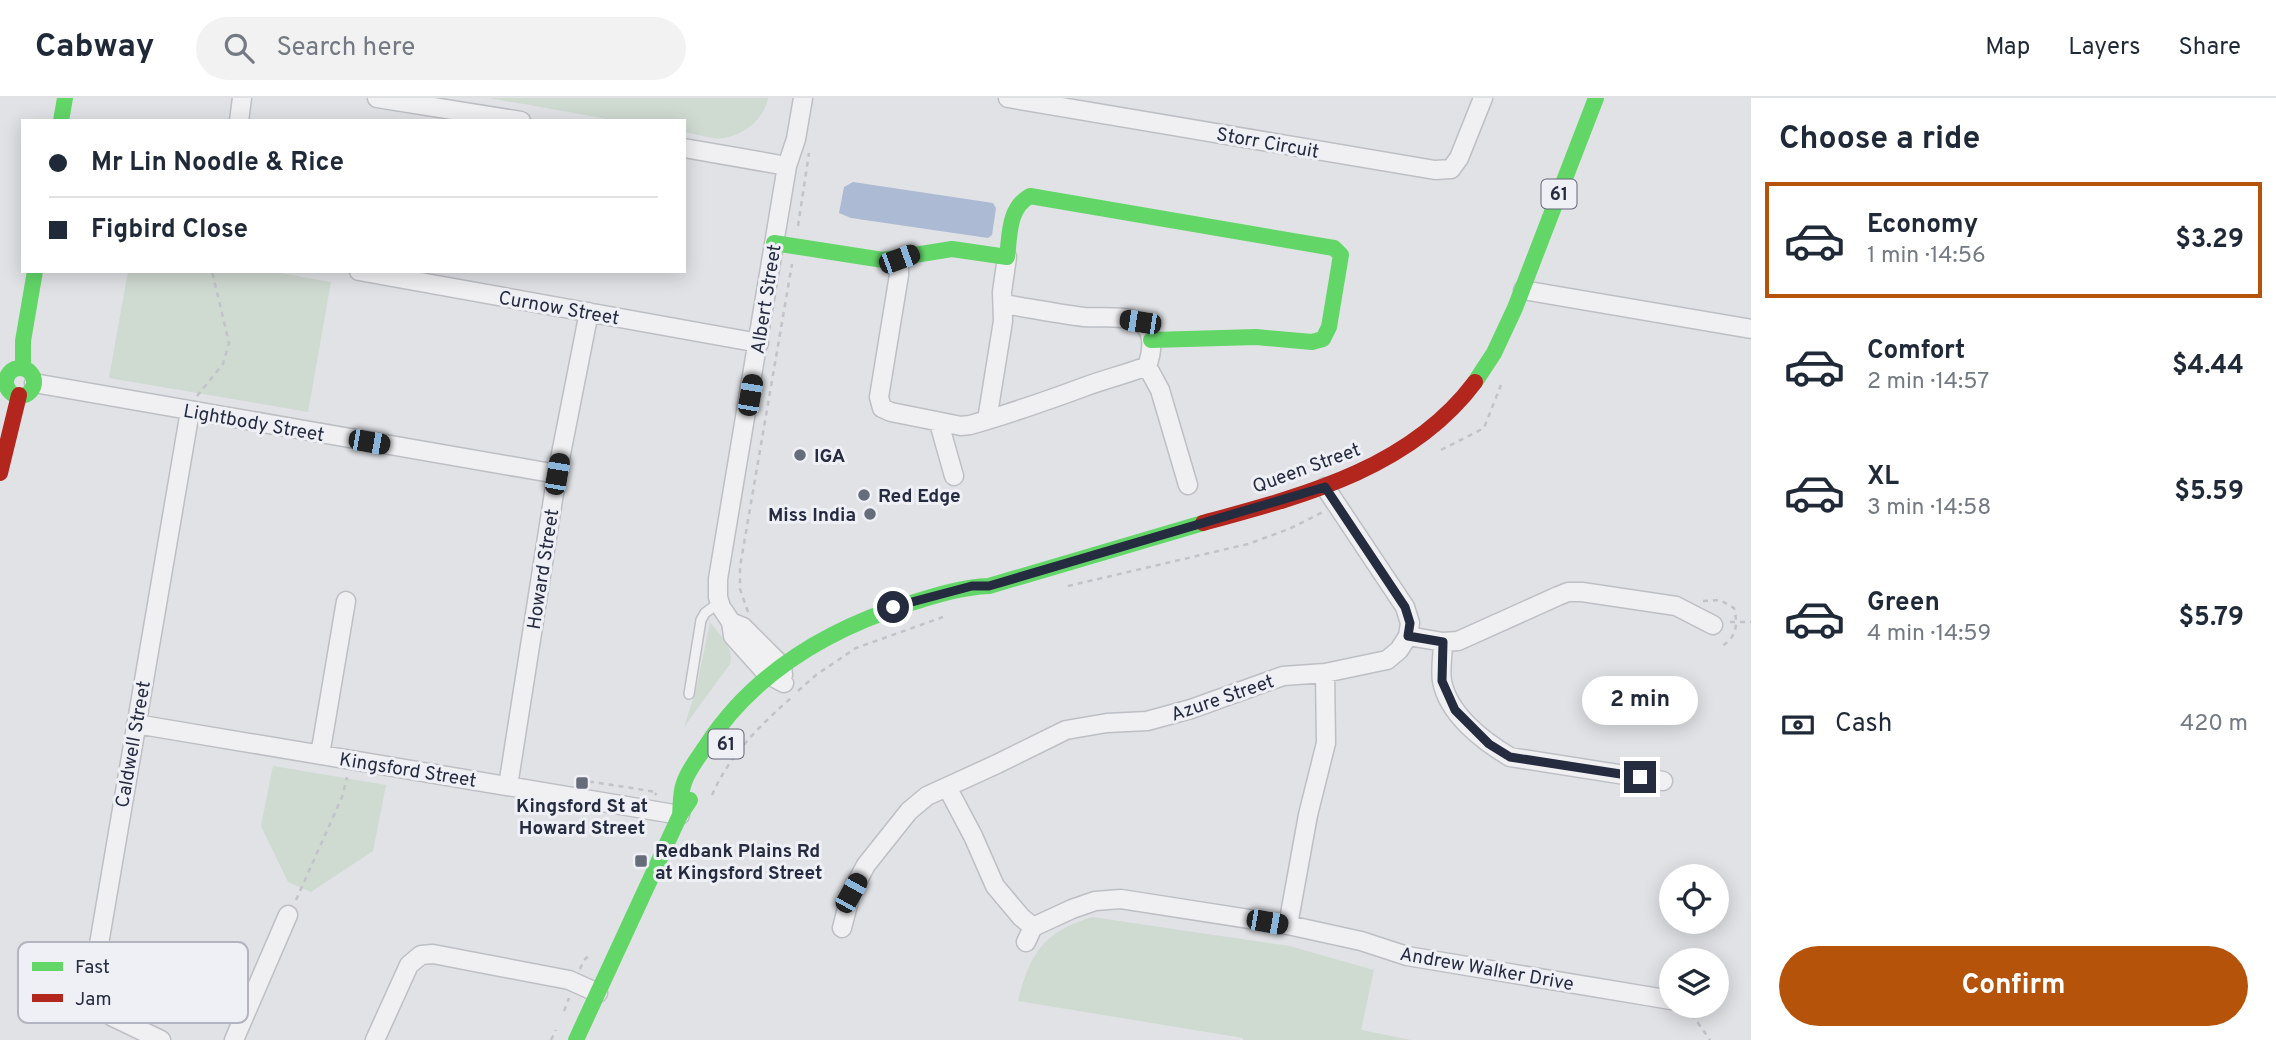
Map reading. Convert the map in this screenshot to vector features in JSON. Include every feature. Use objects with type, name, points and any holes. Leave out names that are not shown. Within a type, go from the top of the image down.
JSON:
[{"type":"main road","points":[[61,119],[65,98]]},
{"type":"main road","name":"Queen Street","points":[[598,993],[680,815],[684,785],[711,736],[742,697],[777,675],[848,639],[898,619],[975,596],[989,586],[1325,487],[1382,461],[1436,425],[1463,398],[1485,368],[1523,289],[1596,98]]},
{"type":"main road","points":[[774,243],[883,260],[952,249],[1007,257],[1015,207],[1021,199],[1030,196],[1334,248],[1341,255],[1329,327],[1323,339],[1312,342],[1256,337],[1151,340]]},
{"type":"main road","points":[[23,368],[23,341],[35,273]]},
{"type":"main road","points":[[19,396],[29,392],[34,383],[31,373],[23,368]]},
{"type":"main road","points":[[19,396],[10,391],[6,382],[9,373],[23,368]]},
{"type":"main road","points":[[0,474],[19,396]]},
{"type":"main road","name":"61","points":[[576,1040],[598,993]]},
{"type":"street","points":[[239,119],[242,98]]},
{"type":"street","points":[[377,98],[508,119]]},
{"type":"street","name":"Albert Street","points":[[777,675],[733,636],[731,622],[720,603],[718,579],[787,166],[796,139],[803,98]]},
{"type":"street","name":"Storr Circuit","points":[[1007,98],[1435,170],[1451,169],[1459,159],[1483,98]]},
{"type":"street","points":[[686,148],[787,166]]},
{"type":"street","points":[[987,420],[1003,321],[1007,257]]},
{"type":"street","points":[[899,259],[899,275],[879,397],[882,408],[891,412],[961,426],[1049,401],[1147,366],[1152,354],[1148,330],[1140,322],[1003,304]]},
{"type":"street","name":"Curnow Street","points":[[370,273],[759,343]]},
{"type":"street","points":[[1523,289],[1751,329]]},
{"type":"street","name":"Howard Street","points":[[509,786],[557,474],[589,312]]},
{"type":"street","points":[[1147,366],[1160,390],[1188,485]]},
{"type":"street","name":"Lightbody Street","points":[[34,383],[557,474]]},
{"type":"street","name":"Caldwell Street","points":[[99,942],[187,410]]},
{"type":"street","points":[[939,423],[954,476]]},
{"type":"street","points":[[1325,487],[1405,607],[1410,623],[1408,636],[1443,642],[1467,639],[1568,593],[1582,592],[1676,606],[1713,625]]},
{"type":"street","points":[[320,755],[346,601]]},
{"type":"street","name":"Azure Street","points":[[842,928],[851,893],[866,865],[909,811],[927,796],[1066,730],[1107,723],[1146,721],[1191,709],[1283,676],[1325,673],[1387,660],[1399,650],[1408,636]]},
{"type":"street","points":[[1443,642],[1442,681],[1455,710],[1489,744],[1510,757],[1663,781]]},
{"type":"street","points":[[1288,925],[1308,815],[1326,743],[1325,673]]},
{"type":"street","name":"Kingsford Street","points":[[136,724],[680,815]]},
{"type":"street","name":"Andrew Walker Drive","points":[[947,787],[995,886],[1021,917],[1030,935],[1084,905],[1121,899],[1288,925],[1361,941],[1407,956],[1659,998]]},
{"type":"street","points":[[248,1008],[288,915]]},
{"type":"street","points":[[374,1040],[409,965],[421,955],[433,954],[575,983],[598,993]]},
{"type":"street","name":"Caldwell Street","points":[[126,1023],[161,1040]]},
{"type":"street","points":[[234,1040],[241,1023]]},
{"type":"lane","points":[[689,694],[701,620],[705,613],[720,603]]},
{"type":"path","points":[[748,614],[740,589],[740,567],[810,152]]},
{"type":"path","points":[[187,410],[223,363],[229,343],[212,273]]},
{"type":"path","points":[[1701,602],[1720,600],[1734,608],[1737,620],[1731,639],[1722,646]]},
{"type":"path","points":[[1713,625],[1737,620],[1751,622]]},
{"type":"path","points":[[288,915],[342,797],[351,760]]},
{"type":"path","points":[[579,780],[657,792],[650,810]]},
{"type":"path","points":[[342,797],[347,799]]},
{"type":"path","points":[[564,1010],[584,960],[590,955]]},
{"type":"path","points":[[1694,1018],[1710,1040]]},
{"type":"path","points":[[551,1040],[559,1023]]},
{"type":"shaded area","points":[[489,98],[768,98],[758,119],[746,129],[720,138],[686,132],[686,119],[608,119]]},
{"type":"shaded area","points":[[128,273],[280,273],[331,282],[308,412],[109,378]]},
{"type":"shaded area","points":[[710,622],[728,647],[730,664],[684,727],[696,690]]},
{"type":"shaded area","points":[[273,766],[386,785],[373,851],[311,892],[288,882],[261,826]]},
{"type":"shaded area","points":[[1092,917],[1289,946],[1374,970],[1361,1030],[1411,1040],[1243,1040],[1018,1001],[1028,970],[1041,947],[1061,930]]},
{"type":"water","points":[[853,182],[993,203],[996,208],[992,235],[988,238],[851,218],[839,213],[844,187]]},
{"type":"traffic: fast","points":[[61,119],[65,98]]},
{"type":"traffic: fast","points":[[1475,382],[1494,353],[1515,308],[1596,98]]},
{"type":"traffic: fast","points":[[774,243],[883,260],[952,249],[1007,257],[1014,215],[1023,201],[1030,196],[1334,248],[1341,255],[1329,327],[1323,339],[1312,342],[1256,337],[1151,340]]},
{"type":"traffic: fast","points":[[23,368],[23,341],[35,273]]},
{"type":"traffic: fast","points":[[20,368],[30,372],[34,382],[30,392],[20,396],[10,392],[6,382],[10,372],[20,368]]},
{"type":"traffic: fast","points":[[680,815],[682,791],[688,773],[725,720],[770,675],[822,640],[880,614],[940,594],[989,586],[1203,523]]},
{"type":"traffic: fast","points":[[576,1040],[680,815],[690,800]]},
{"type":"traffic: jam","points":[[1203,523],[1315,489],[1386,458],[1419,437],[1449,412],[1475,382]]},
{"type":"traffic: jam","points":[[0,473],[19,395]]},
{"type":"place","name":"IGA","points":[[800,455]]},
{"type":"place","name":"Red Edge","points":[[864,495]]},
{"type":"place","name":"Miss India","points":[[870,514]]},
{"type":"place","name":"Kingsford St at Howard Street","points":[[582,783]]},
{"type":"place","name":"Redbank Plains Rd at Kingsford Street","points":[[641,861]]},
{"type":"route","points":[[893,607],[972,586],[989,586],[1325,487],[1405,607],[1410,623],[1408,636],[1443,642],[1442,681],[1455,710],[1489,744],[1510,757],[1640,777]]}]
